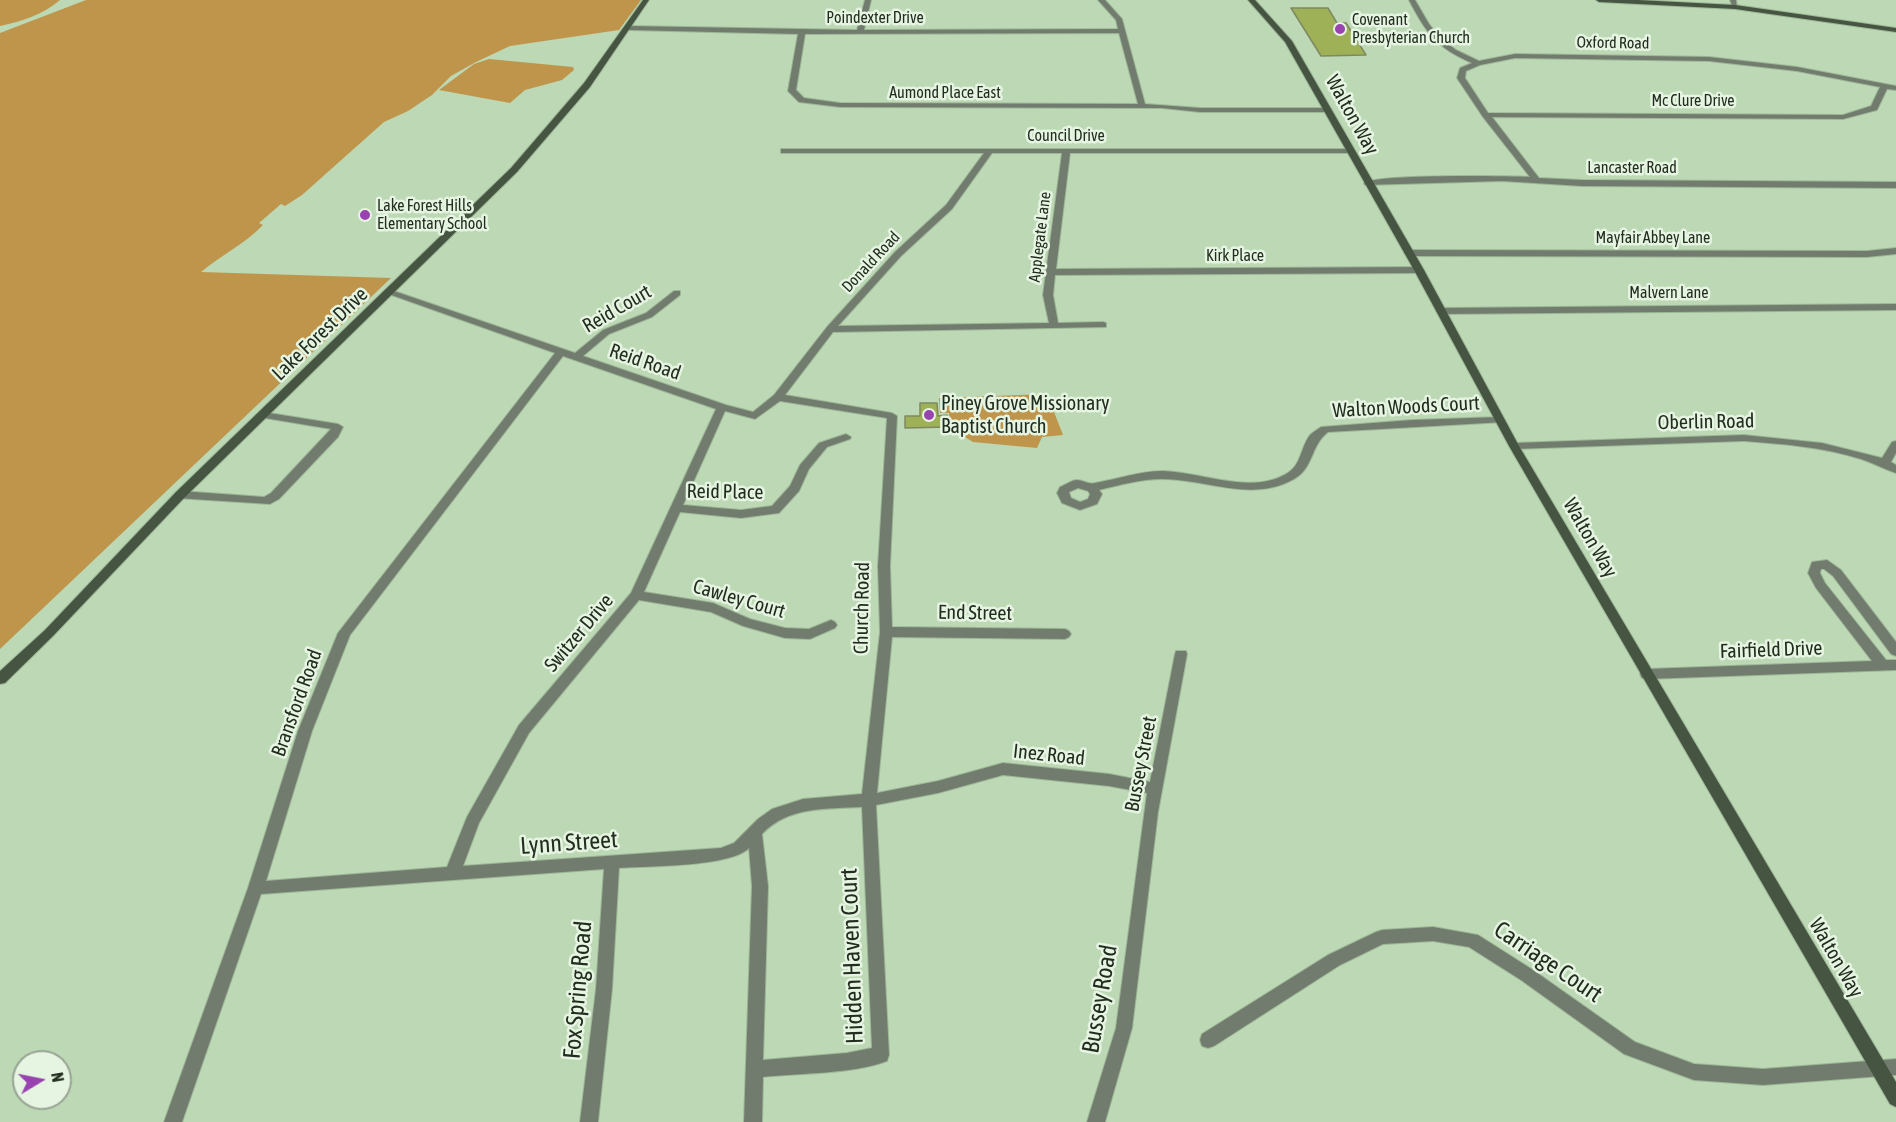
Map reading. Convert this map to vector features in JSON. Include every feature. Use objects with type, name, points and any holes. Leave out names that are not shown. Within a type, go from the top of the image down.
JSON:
[{"type":"street","name":"Lake Forest Drive","points":[[0,679],[49,633],[180,495],[543,139],[587,85],[646,0]]},
{"type":"street","points":[[860,32],[868,0]]},
{"type":"street","points":[[1101,0],[1119,19],[1142,106]]},
{"type":"street","name":"Walton Way","points":[[1251,0],[1288,41],[1419,270],[1514,446],[1896,1098]]},
{"type":"street","points":[[1412,0],[1434,40],[1478,63]]},
{"type":"street","points":[[1599,0],[1734,4],[1896,30]]},
{"type":"street","name":"Poindexter Drive","points":[[628,28],[802,32],[1122,31]]},
{"type":"street","name":"Aumond Place East","points":[[802,32],[792,91],[802,100],[818,104],[928,107],[1162,106],[1200,110],[1324,106]]},
{"type":"street","name":"Oxford Road","points":[[1478,63],[1515,56],[1709,59],[1797,69],[1896,87]]},
{"type":"street","points":[[1478,63],[1463,70],[1461,78],[1486,116],[1536,179]]},
{"type":"street","name":"Mc Clure Drive","points":[[1486,116],[1843,117],[1874,108],[1885,85]]},
{"type":"street","name":"Council Drive","points":[[784,151],[1349,151]]},
{"type":"street","name":"Applegate Lane","points":[[1054,326],[1048,295],[1066,151]]},
{"type":"street","name":"Donald Road","points":[[778,397],[830,329],[898,254],[949,207],[989,152]]},
{"type":"street","name":"Lancaster Road","points":[[1368,183],[1460,178],[1536,179],[1582,183],[1896,185]]},
{"type":"street","name":"Mayfair Abbey Lane","points":[[1409,253],[1867,254],[1896,251]]},
{"type":"street","name":"Kirk Place","points":[[1051,272],[1419,270]]},
{"type":"street","name":"Reid Road","points":[[388,292],[722,407],[755,416],[778,397]]},
{"type":"street","name":"Reid Court","points":[[576,357],[606,332],[649,315],[677,293]]},
{"type":"street","name":"Malvern Lane","points":[[1441,311],[1896,307]]},
{"type":"street","points":[[830,329],[1103,325]]},
{"type":"street","name":"Bransford Road","points":[[173,1122],[256,888],[305,731],[344,633],[561,352]]},
{"type":"street","name":"Church Road","points":[[778,397],[892,416],[884,566],[886,632],[869,800]]},
{"type":"street","name":"Switzer Drive","points":[[452,875],[471,821],[524,729],[636,595],[722,407]]},
{"type":"street","points":[[180,495],[266,501],[275,496],[334,435],[338,427],[263,415]]},
{"type":"street","name":"Walton Woods Court","points":[[1092,488],[1136,477],[1161,475],[1228,485],[1257,486],[1288,478],[1302,468],[1314,438],[1325,429],[1500,420]]},
{"type":"street","name":"Reid Place","points":[[676,508],[741,514],[775,510],[795,488],[804,468],[823,446],[846,437]]},
{"type":"street","name":"Oberlin Road","points":[[1514,446],[1744,438],[1789,442],[1885,463],[1896,469]]},
{"type":"street","points":[[1885,463],[1896,444]]},
{"type":"street","points":[[1889,665],[1820,585],[1814,573],[1816,565],[1827,564],[1838,573],[1896,651]]},
{"type":"street","name":"Cawley Court","points":[[636,595],[713,608],[747,623],[785,633],[810,634],[831,625]]},
{"type":"street","name":"End Street","points":[[886,632],[1065,634]]},
{"type":"street","name":"Bussey Street","points":[[1143,883],[1150,812],[1181,654]]},
{"type":"street","name":"Fairfield Drive","points":[[1647,674],[1889,665]]},
{"type":"street","name":"Inez Road","points":[[869,800],[938,788],[1004,769],[1109,780],[1156,789]]},
{"type":"street","name":"Lynn Street","points":[[256,888],[721,854],[739,848],[755,834],[763,823],[777,813],[803,805],[869,800]]},
{"type":"street","name":"Hidden Haven Court","points":[[754,1069],[848,1061],[881,1055],[869,800]]},
{"type":"street","points":[[753,1122],[760,886],[755,834]]},
{"type":"street","name":"Fox Spring Road","points":[[589,1122],[604,989],[612,862]]},
{"type":"street","name":"Bussey Road","points":[[1096,1122],[1124,1028],[1143,883]]},
{"type":"street","name":"Carriage Court","points":[[1208,1041],[1334,960],[1363,946],[1382,937],[1433,934],[1472,940],[1537,982],[1629,1048],[1694,1072],[1763,1077],[1896,1067]]},
{"type":"shaded area","points":[[0,0],[60,0],[32,17],[0,26]]},
{"type":"shaded area","points":[[86,0],[641,0],[619,30],[510,46],[451,76],[432,95],[408,111],[384,122],[302,195],[285,206],[281,204],[259,223],[263,225],[256,232],[201,272],[391,278],[0,649],[0,33]]},
{"type":"shaded area","points":[[489,59],[573,67],[574,70],[562,80],[525,90],[510,103],[439,90],[474,64]]},
{"type":"shaded area","points":[[1047,394],[1063,435],[1042,437],[1037,448],[973,442],[950,428],[949,413],[940,413],[939,398]]},
{"type":"building","name":"Covenant Presbyterian Church","points":[[1291,8],[1328,8],[1337,23],[1346,23],[1366,55],[1321,56]]},
{"type":"building","name":"Piney Grove Missionary Baptist Church","points":[[920,403],[937,403],[938,416],[947,415],[948,427],[905,428],[905,416],[920,416]]},
{"type":"place","name":"Covenant Presbyterian Church","points":[[1340,29]]},
{"type":"place","name":"Lake Forest Hills Elementary School","points":[[365,215]]},
{"type":"place","name":"Piney Grove Missionary Baptist Church","points":[[929,415]]}]
